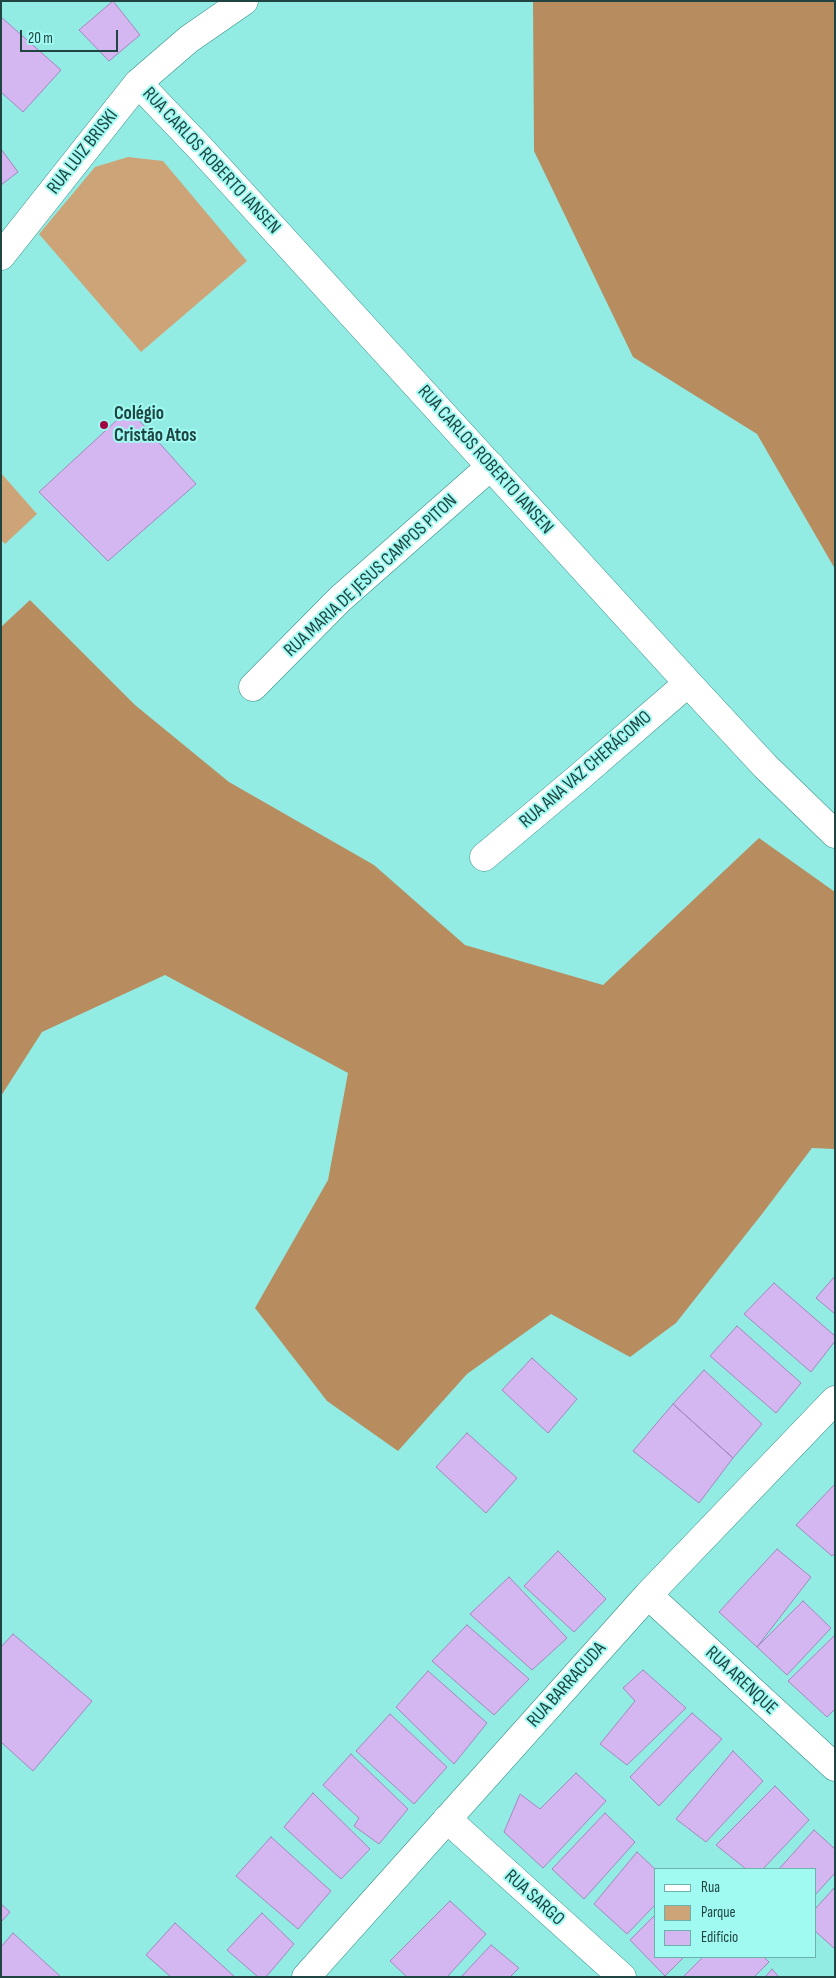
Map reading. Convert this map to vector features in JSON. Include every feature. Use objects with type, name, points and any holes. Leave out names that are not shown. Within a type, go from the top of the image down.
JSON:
[{"type":"street","name":"RUA LUIZ BRISKI","points":[[1,256],[138,83],[189,38],[244,1]]},
{"type":"street","name":"RUA CARLOS ROBERTO IANSEN","points":[[138,83],[201,149],[765,766],[835,834]]},
{"type":"street","name":"RUA MARIA DE JESUS CAMPOS PITON","points":[[253,687],[340,599],[491,466]]},
{"type":"street","name":"RUA ANA VAZ CHERÁCOMO","points":[[484,857],[688,683]]},
{"type":"street","name":"RUA BARRACUDA","points":[[306,1977],[648,1595],[835,1400]]},
{"type":"street","name":"RUA ARENQUE","points":[[648,1595],[835,1767]]},
{"type":"street","name":"RUA SARGO","points":[[447,1819],[622,1977]]},
{"type":"green space","points":[[128,157],[163,161],[247,261],[141,352],[39,234],[95,167]]},
{"type":"green space","points":[[1,473],[37,514],[5,544],[1,540]]},
{"type":"shaded area","points":[[533,1],[835,1],[835,569],[757,434],[633,357],[534,151]]},
{"type":"shaded area","points":[[30,600],[135,705],[229,782],[374,865],[465,945],[603,985],[759,838],[835,892],[835,1149],[812,1148],[676,1323],[630,1357],[551,1314],[467,1374],[398,1451],[327,1401],[255,1308],[328,1180],[348,1073],[165,975],[42,1032],[1,1096],[1,627]]},
{"type":"building","points":[[113,1],[140,35],[109,61],[79,30]]},
{"type":"building","points":[[1,17],[61,70],[23,112],[1,92]]},
{"type":"building","points":[[1,149],[18,172],[1,185]]},
{"type":"building","points":[[129,409],[196,484],[108,561],[39,492]]},
{"type":"building","points":[[835,1276],[835,1314],[816,1298]]},
{"type":"building","points":[[774,1283],[835,1336],[835,1341],[811,1372],[744,1314]]},
{"type":"building","points":[[737,1326],[801,1383],[776,1413],[710,1356]]},
{"type":"building","points":[[532,1358],[577,1399],[548,1433],[502,1390]]},
{"type":"building","points":[[704,1370],[762,1424],[733,1458],[673,1404]]},
{"type":"building","points":[[673,1404],[733,1458],[699,1503],[633,1451]]},
{"type":"building","points":[[467,1433],[517,1478],[486,1513],[436,1467]]},
{"type":"building","points":[[835,1484],[835,1553],[832,1556],[796,1525]]},
{"type":"building","points":[[777,1549],[811,1577],[757,1647],[719,1612]]},
{"type":"building","points":[[558,1551],[606,1599],[574,1632],[524,1586]]},
{"type":"building","points":[[509,1577],[567,1638],[532,1670],[470,1614]]},
{"type":"building","points":[[803,1601],[831,1628],[787,1675],[757,1647]]},
{"type":"building","points":[[467,1625],[529,1679],[494,1715],[432,1661]]},
{"type":"building","points":[[13,1634],[92,1701],[33,1771],[1,1742],[1,1647]]},
{"type":"building","points":[[835,1635],[835,1709],[827,1717],[788,1681]]},
{"type":"building","points":[[643,1670],[686,1708],[627,1765],[600,1744],[635,1701],[623,1688]]},
{"type":"building","points":[[428,1671],[487,1723],[454,1764],[396,1707]]},
{"type":"building","points":[[692,1713],[722,1739],[659,1806],[630,1777]]},
{"type":"building","points":[[390,1714],[447,1767],[414,1804],[356,1751]]},
{"type":"building","points":[[733,1751],[763,1781],[706,1842],[676,1819]]},
{"type":"building","points":[[351,1754],[408,1809],[379,1844],[354,1826],[359,1818],[323,1785]]},
{"type":"building","points":[[576,1773],[606,1801],[543,1868],[504,1832],[520,1794],[540,1809]]},
{"type":"building","points":[[775,1786],[809,1820],[764,1868],[745,1868],[716,1845]]},
{"type":"building","points":[[313,1793],[370,1849],[341,1879],[284,1827]]},
{"type":"building","points":[[605,1813],[635,1842],[584,1899],[552,1869]]},
{"type":"building","points":[[814,1830],[835,1849],[835,1873],[816,1894],[816,1868],[780,1868]]},
{"type":"building","points":[[271,1837],[331,1891],[298,1929],[236,1876]]},
{"type":"building","points":[[637,1852],[654,1868],[654,1906],[627,1934],[594,1904]]},
{"type":"building","points":[[835,1887],[835,1949],[816,1932],[816,1908]]},
{"type":"building","points":[[450,1901],[486,1934],[447,1977],[407,1977],[390,1961]]},
{"type":"building","points":[[1,1904],[10,1912],[1,1922]]},
{"type":"building","points":[[262,1913],[294,1944],[266,1977],[258,1977],[227,1950]]},
{"type":"building","points":[[654,1916],[654,1958],[683,1958],[665,1976],[630,1940]]},
{"type":"building","points":[[175,1923],[235,1977],[171,1977],[146,1955]]},
{"type":"building","points":[[13,1933],[61,1977],[1,1977],[1,1947]]},
{"type":"building","points":[[491,1945],[519,1968],[510,1977],[461,1977]]},
{"type":"building","points":[[702,1958],[765,1958],[769,1962],[754,1977],[683,1977]]},
{"type":"building","points":[[772,1969],[779,1977],[765,1977]]},
{"type":"place","name":"Colégio Cristão Atos","points":[[104,425]]}]
